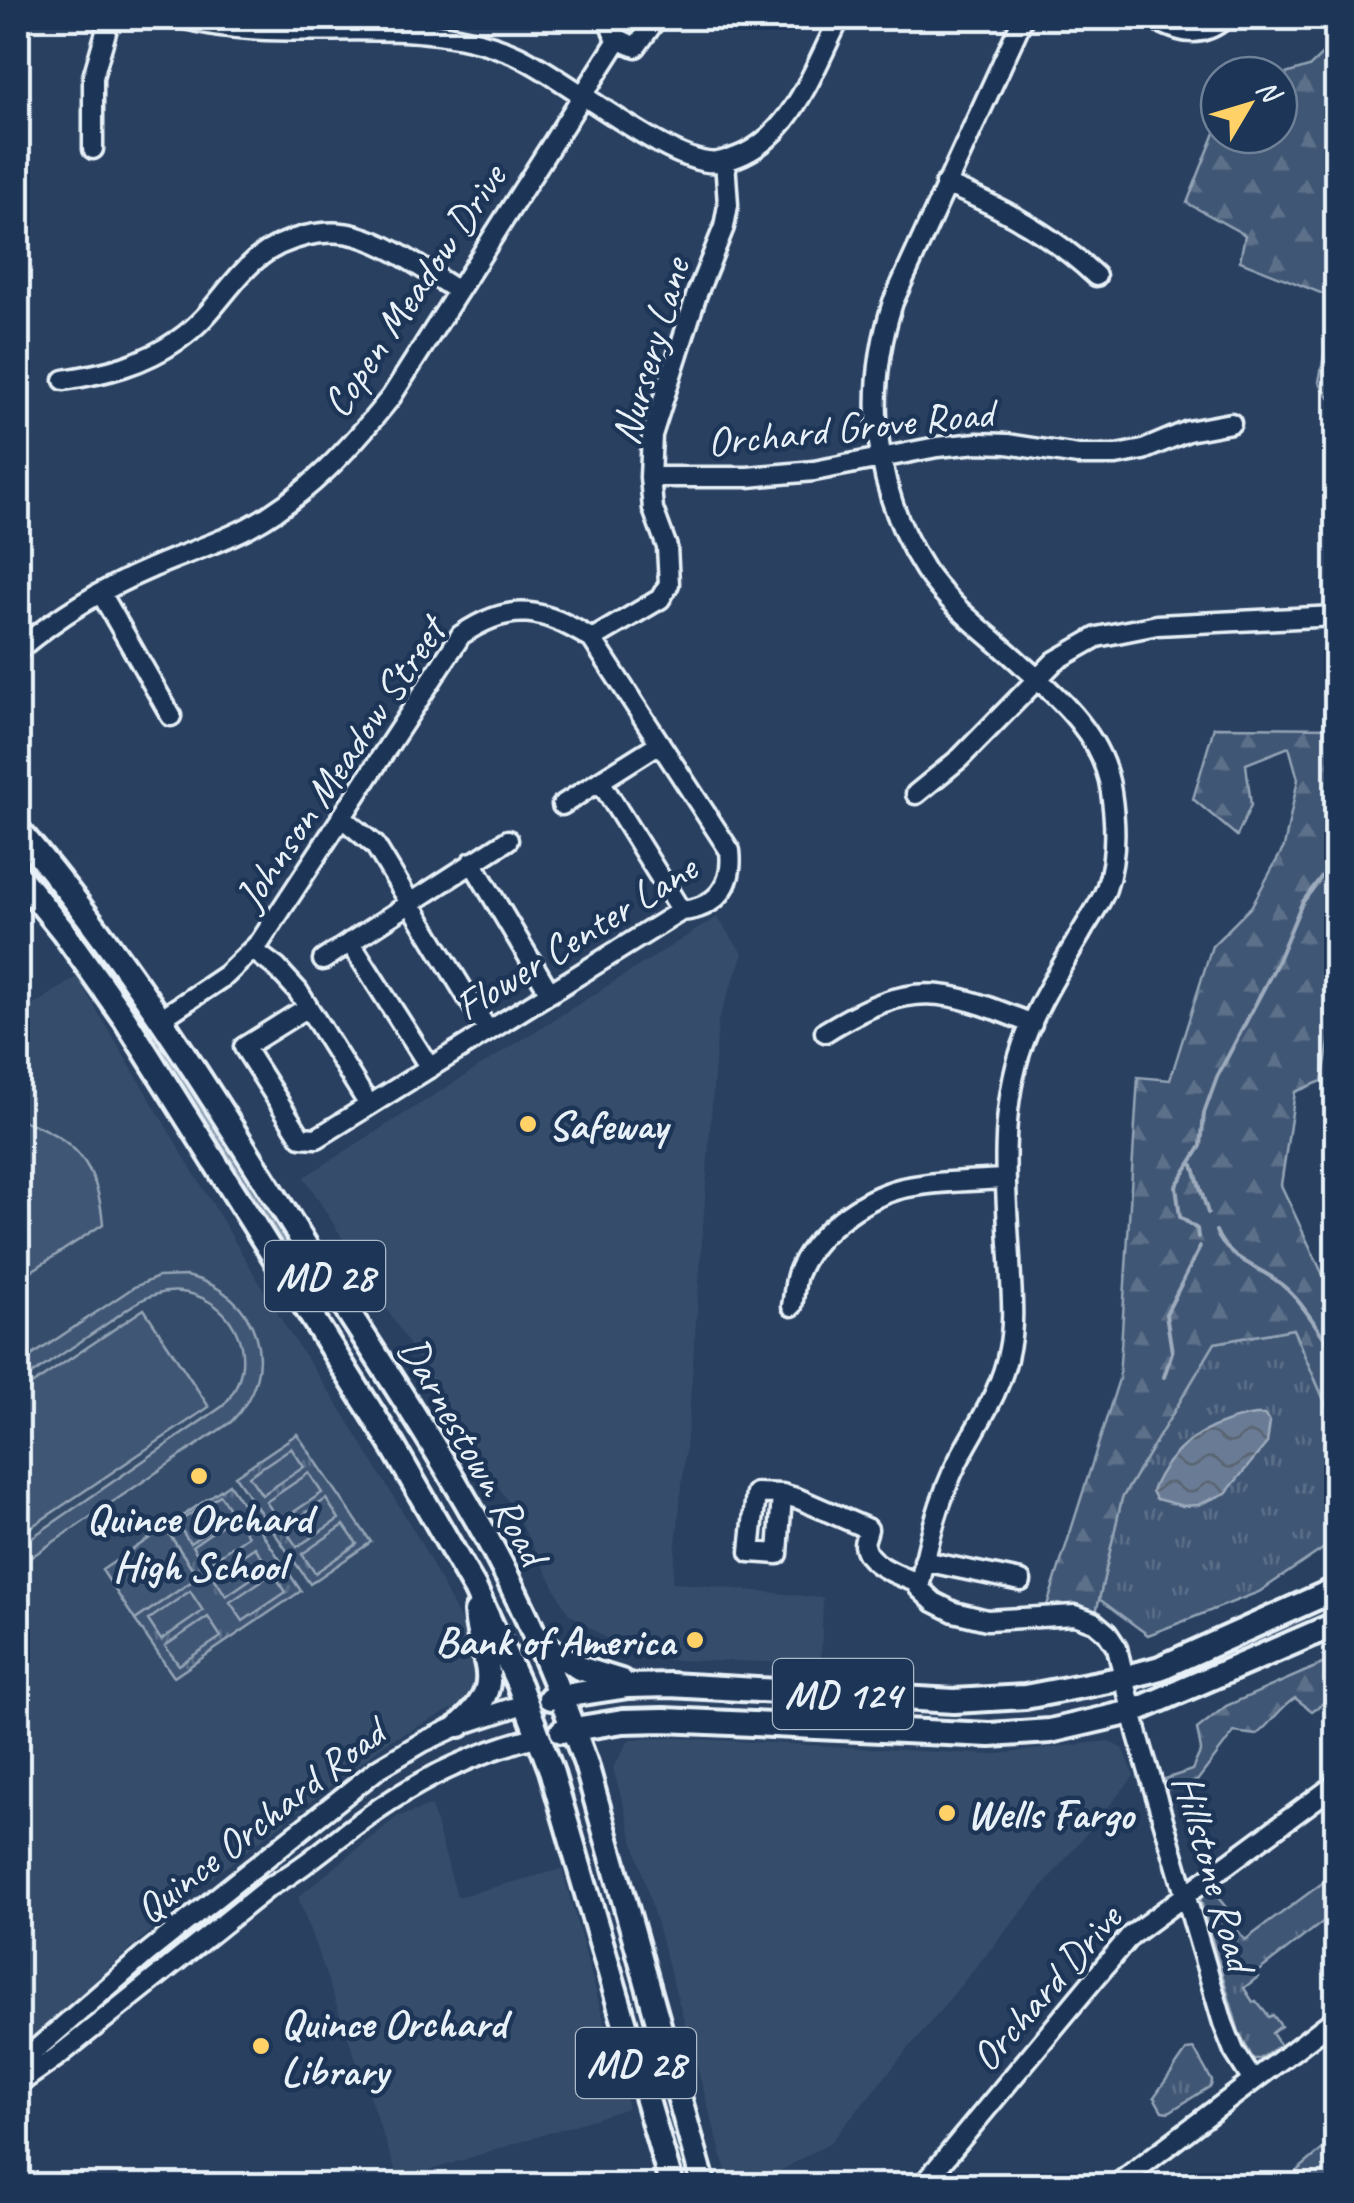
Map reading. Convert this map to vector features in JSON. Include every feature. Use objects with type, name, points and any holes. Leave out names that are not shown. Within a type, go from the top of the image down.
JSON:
[{"type":"main road","name":"Darnestown Road","points":[[18,830],[108,942],[162,1018],[484,1532],[538,1642],[573,1728],[704,2186]]},
{"type":"main road","name":"Darnestown Road","points":[[18,875],[63,931],[124,1020],[391,1443],[475,1589],[540,1736],[672,2186]]},
{"type":"main road","name":"Quince Orchard Road","points":[[527,1703],[628,1686],[989,1700],[1054,1693],[1124,1678],[1186,1658],[1336,1588]]},
{"type":"main road","points":[[460,1725],[474,1713],[490,1674],[477,1623],[475,1589]]},
{"type":"main road","name":"Quince Orchard Road","points":[[540,1736],[622,1721],[664,1720],[825,1728],[1050,1731],[1132,1712],[1336,1624]]},
{"type":"main road","points":[[538,1642],[579,1668],[615,1676],[628,1686]]},
{"type":"main road","points":[[825,1728],[836,1716],[872,1696]]},
{"type":"main road","points":[[657,2134],[685,2186]]},
{"type":"street","points":[[93,149],[93,77],[110,18]]},
{"type":"street","points":[[181,18],[254,30],[421,30],[456,35],[510,52],[663,145],[698,162],[725,160],[754,151],[771,138],[794,106],[840,18]]},
{"type":"street","points":[[612,18],[612,30],[618,40],[636,48],[658,18]]},
{"type":"street","points":[[782,1494],[868,1528],[864,1545],[869,1556],[920,1584],[939,1503],[984,1418],[1008,1355],[1012,1300],[1005,1179],[1008,1102],[1019,1055],[1046,994],[1105,892],[1116,833],[1111,787],[1096,746],[1072,713],[926,572],[898,518],[880,458],[874,410],[881,340],[893,302],[1023,18]]},
{"type":"street","points":[[1152,18],[1176,31],[1193,34],[1208,31],[1226,18]]},
{"type":"street","name":"Copen Meadow Drive","points":[[19,646],[101,593],[238,532],[297,496],[348,450],[390,397],[618,40]]},
{"type":"street","name":"Nursery Lane","points":[[592,639],[660,599],[669,584],[667,547],[653,509],[652,434],[697,294],[724,228],[728,205],[725,160]]},
{"type":"street","points":[[945,184],[1035,228],[1072,253],[1096,276]]},
{"type":"street","points":[[64,380],[120,370],[176,341],[202,321],[240,271],[257,257],[284,241],[323,232],[356,235],[386,247],[458,291]]},
{"type":"street","name":"Orchard Grove Road","points":[[650,477],[748,478],[978,443],[1078,455],[1116,455],[1143,450],[1188,431],[1231,423]]},
{"type":"street","points":[[101,593],[171,716]]},
{"type":"street","name":"Johnson Meadow Street","points":[[162,1018],[226,976],[252,950],[461,635],[496,616],[538,611],[560,619],[592,639]]},
{"type":"street","points":[[916,794],[960,758],[1037,678],[1070,650],[1119,630],[1336,616]]},
{"type":"street","name":"Flower Center Lane","points":[[369,1105],[681,911],[700,910],[730,880],[730,851],[592,639]]},
{"type":"street","points":[[562,806],[660,743]]},
{"type":"street","points":[[600,781],[681,911]]},
{"type":"street","points":[[341,818],[375,844],[488,1031]]},
{"type":"street","points":[[323,960],[508,840]]},
{"type":"street","points":[[472,862],[550,992]]},
{"type":"street","points":[[350,942],[430,1068]]},
{"type":"street","points":[[252,950],[289,979],[308,1006],[369,1105],[316,1138],[301,1137],[244,1046],[308,1006]]},
{"type":"street","points":[[825,1032],[884,1000],[916,994],[974,1000],[1032,1024]]},
{"type":"street","points":[[792,1306],[797,1275],[811,1251],[834,1227],[867,1203],[916,1186],[1005,1179]]},
{"type":"street","points":[[924,1560],[1021,1581]]},
{"type":"street","name":"Hillstone Road","points":[[920,1584],[919,1588],[934,1602],[954,1612],[987,1620],[1075,1615],[1094,1622],[1107,1633],[1116,1648],[1228,2037],[1253,2081]]},
{"type":"street","name":"Quince Orchard Road","points":[[18,2065],[136,1962],[379,1768],[460,1725],[527,1703]]},
{"type":"street","name":"Quince Orchard Road","points":[[18,2084],[270,1887],[386,1804],[463,1762],[506,1744],[540,1736]]},
{"type":"street","name":"Orchard Drive","points":[[922,2186],[1116,1950],[1184,1894],[1336,1784]]},
{"type":"street","points":[[1116,2185],[1336,2018]]},
{"type":"shaded area","points":[[717,917],[743,954],[718,1021],[689,1417],[672,1582],[823,1598],[821,1663],[668,1660],[660,1646],[610,1641],[568,1613],[517,1516],[304,1177]]},
{"type":"shaded area","name":"Quince Orchard High School","points":[[77,977],[290,1334],[342,1411],[420,1541],[481,1660],[483,1677],[470,1700],[389,1741],[192,1893],[18,2050],[18,1015]]},
{"type":"shaded area","points":[[677,1738],[991,1755],[1109,1741],[1124,1750],[1134,1776],[832,2141],[756,2185],[730,2185],[613,1768],[630,1739]]},
{"type":"shaded area","points":[[431,1806],[457,1897],[562,1869],[628,2108],[399,2180],[298,1897],[397,1817]]},
{"type":"green space","points":[[1336,41],[1336,408],[1319,382],[1331,297],[1240,261],[1245,235],[1187,203],[1206,155],[1299,155],[1299,70],[1309,67]]},
{"type":"green space","points":[[1214,727],[1336,728],[1336,1031],[1330,1038],[1322,1081],[1295,1092],[1281,1185],[1336,1303],[1336,1427],[1293,1329],[1215,1343],[1122,1498],[1094,1622],[1044,1615],[1119,1379],[1138,1077],[1170,1080],[1212,946],[1251,907],[1284,847],[1298,779],[1289,747],[1246,764],[1251,805],[1237,836],[1193,799]]},
{"type":"green space","points":[[24,860],[68,907],[144,1011],[329,1308],[309,1283],[154,1035],[20,864]]},
{"type":"green space","points":[[18,1119],[55,1135],[80,1156],[96,1185],[103,1224],[18,1280]]},
{"type":"green space","points":[[187,1276],[212,1285],[232,1299],[256,1336],[256,1379],[247,1401],[231,1422],[18,1566],[18,1543],[34,1536],[223,1406],[238,1381],[242,1353],[231,1323],[214,1305],[191,1294],[167,1292],[136,1303],[18,1384],[18,1365],[134,1287],[158,1277]]},
{"type":"green space","points":[[144,1309],[209,1407],[31,1527],[18,1508],[18,1394]]},
{"type":"green space","points":[[1293,1329],[1336,1427],[1336,1540],[1259,1592],[1148,1635],[1099,1599],[1122,1498],[1214,1343]]},
{"type":"green space","points":[[297,1434],[371,1542],[310,1584],[235,1476]]},
{"type":"green space","points":[[291,1448],[304,1467],[262,1495],[249,1476]]},
{"type":"green space","points":[[309,1473],[322,1493],[280,1521],[266,1502]]},
{"type":"green space","points":[[229,1484],[301,1591],[174,1677],[135,1620],[198,1577],[165,1528]]},
{"type":"green space","points":[[220,1495],[233,1514],[190,1543],[177,1523]]},
{"type":"green space","points":[[326,1499],[339,1519],[297,1547],[284,1528]]},
{"type":"green space","points":[[235,1516],[248,1536],[205,1565],[192,1546]]},
{"type":"green space","points":[[344,1525],[357,1544],[315,1573],[302,1554]]},
{"type":"green space","points":[[165,1528],[198,1577],[135,1620],[102,1570]]},
{"type":"green space","points":[[255,1547],[268,1567],[226,1596],[213,1576]]},
{"type":"green space","points":[[273,1573],[286,1592],[243,1621],[230,1602]]},
{"type":"green space","points":[[190,1591],[203,1611],[161,1640],[148,1620]]},
{"type":"green space","points":[[208,1617],[221,1637],[179,1665],[165,1646]]},
{"type":"green space","points":[[1336,1658],[1336,1694],[1312,1711],[1295,1698],[1256,1735],[1234,1732],[1197,1781],[1168,1789],[1165,1779],[1192,1770],[1201,1750],[1197,1729],[1226,1706]]},
{"type":"green space","points":[[1336,1873],[1336,1912],[1256,1973],[1258,1977],[1244,1988],[1253,2002],[1269,2017],[1273,2015],[1281,2026],[1272,2033],[1280,2045],[1260,2059],[1253,2059],[1239,2032],[1200,1898],[1211,1889],[1245,1940]]},
{"type":"green space","points":[[1194,2049],[1211,2086],[1169,2112],[1162,2111],[1154,2097],[1187,2050]]},
{"type":"green space","points":[[1336,2138],[1336,2173],[1321,2185],[1280,2185]]},
{"type":"water","points":[[1264,1415],[1270,1422],[1267,1443],[1226,1493],[1198,1505],[1183,1506],[1156,1499],[1152,1491],[1159,1476],[1180,1450],[1221,1424]]},
{"type":"waterway","points":[[1198,1237],[1197,1229],[1180,1217],[1176,1186],[1201,1146],[1204,1113],[1217,1077],[1275,967],[1302,903],[1336,857]]},
{"type":"waterway","points":[[1193,1165],[1208,1213]]},
{"type":"waterway","points":[[1216,1231],[1235,1255],[1286,1288],[1336,1354]]},
{"type":"waterway","points":[[1164,1377],[1172,1352],[1166,1314],[1200,1247]]},
{"type":"waterway","points":[[1336,1388],[1336,1403]]},
{"type":"waterway","points":[[1336,1417],[1331,1433],[1336,1441]]},
{"type":"place","name":"Safeway","points":[[528,1124]]},
{"type":"place","name":"Quince Orchard High School","points":[[199,1476]]},
{"type":"place","name":"Bank of America","points":[[695,1640]]},
{"type":"place","name":"Wells Fargo","points":[[947,1813]]},
{"type":"place","name":"Quince Orchard Library","points":[[261,2046]]}]
